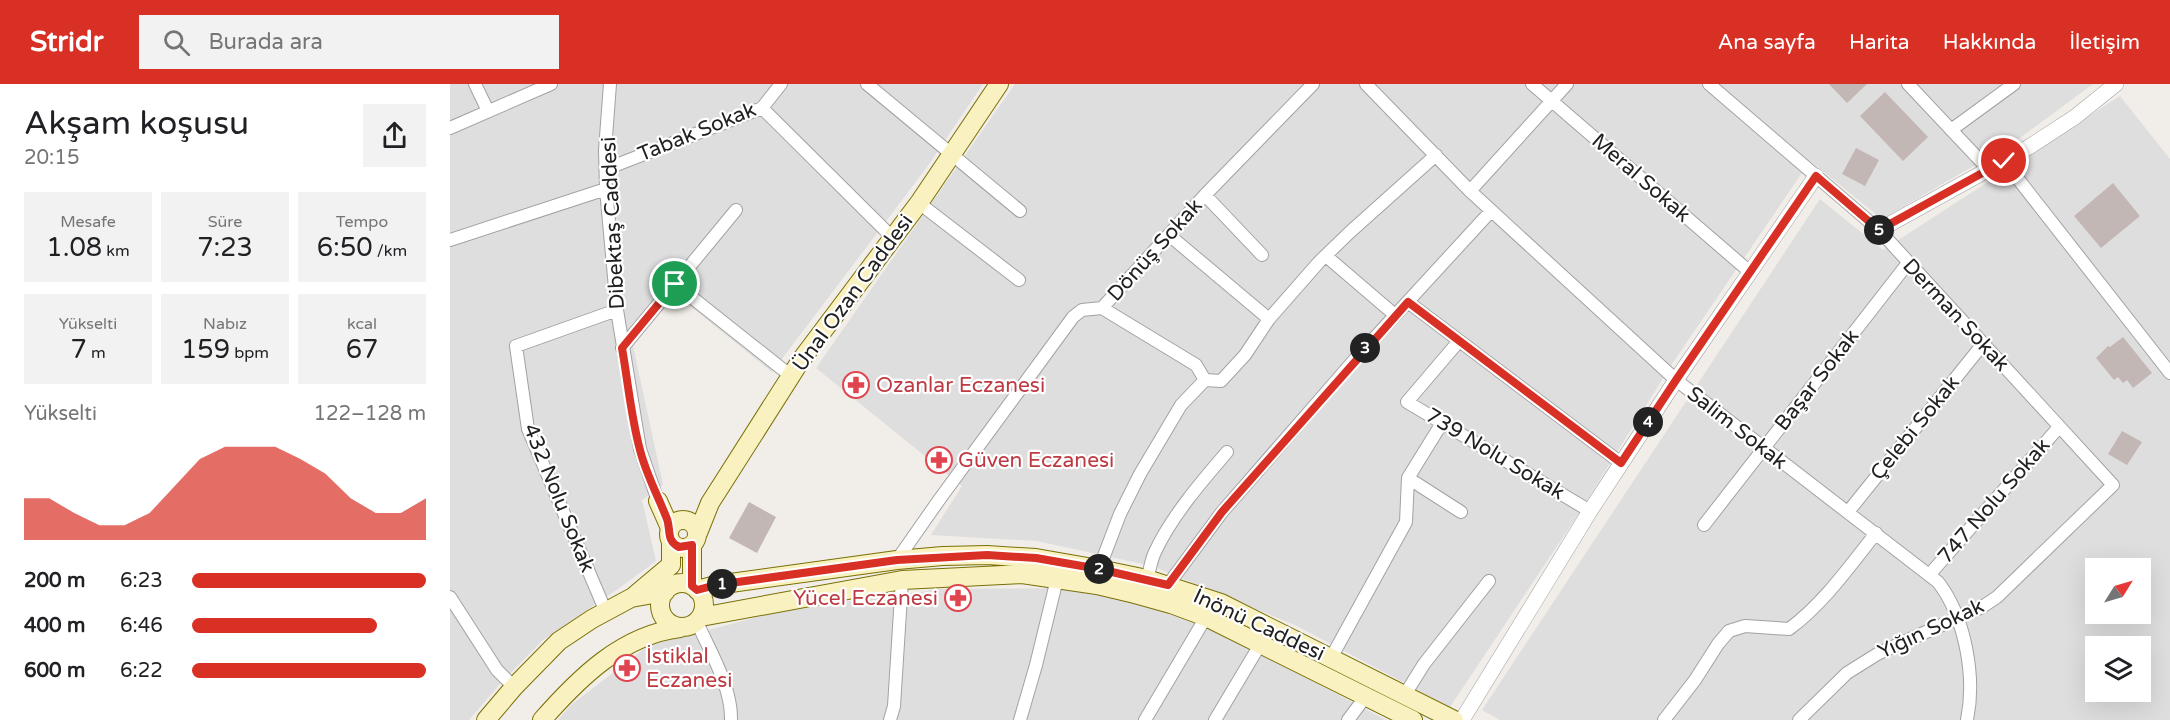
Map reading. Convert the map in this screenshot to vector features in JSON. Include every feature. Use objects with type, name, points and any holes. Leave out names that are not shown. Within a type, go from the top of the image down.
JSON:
[{"type":"main road","name":"Ünal Ozan Caddesi","points":[[683,531],[710,503],[801,360],[919,202],[999,84]]},
{"type":"main road","points":[[658,501],[683,531],[695,588],[704,603],[692,622],[666,621],[662,615],[660,601],[666,590],[671,565],[683,531]]},
{"type":"main road","name":"İnönü Caddesi","points":[[695,588],[897,560],[987,555],[1036,558],[1147,579],[1237,610],[1454,720]]},
{"type":"main road","points":[[486,720],[514,687],[559,641],[631,598],[671,565]]},
{"type":"main road","name":"İnönü Caddesi","points":[[542,720],[568,691],[613,652],[651,634],[692,622],[902,580],[1022,574],[1135,594],[1206,617],[1413,720]]},
{"type":"main road","points":[[631,598],[666,590],[679,584],[695,588]]},
{"type":"street","points":[[475,84],[488,111]]},
{"type":"street","points":[[450,128],[551,84]]},
{"type":"street","name":"Tabak Sokak","points":[[606,169],[762,108],[781,84]]},
{"type":"street","points":[[867,84],[1020,211]]},
{"type":"street","name":"Dönüş Sokak","points":[[897,560],[1073,318],[1082,310],[1102,308],[1205,195],[1313,84]]},
{"type":"street","name":"Salim Sokak","points":[[1366,84],[1470,191],[1676,380],[1763,449],[1930,574],[1948,595],[1967,654],[1972,682],[1967,720]]},
{"type":"street","name":"Meral Sokak","points":[[1532,84],[1750,272]]},
{"type":"street","points":[[1470,191],[1567,84]]},
{"type":"street","name":"Derman Sokak","points":[[1709,84],[1879,230],[2113,486]]},
{"type":"street","points":[[1908,84],[1989,170]]},
{"type":"street","points":[[1951,130],[2014,84]]},
{"type":"street","points":[[1879,230],[2004,161],[2075,117],[2116,84]]},
{"type":"street","name":"Dibektaş Caddesi","points":[[613,85],[605,150],[606,189],[617,310],[640,449],[658,501]]},
{"type":"street","points":[[762,108],[893,238]]},
{"type":"street","points":[[1099,569],[1120,514],[1140,474],[1181,405],[1205,380],[1221,381],[1232,370],[1269,319],[1326,256],[1436,155]]},
{"type":"street","points":[[2004,161],[2170,373]]},
{"type":"street","points":[[1462,720],[1621,463],[1816,176]]},
{"type":"street","points":[[450,240],[606,189]]},
{"type":"street","points":[[1205,195],[1262,255]]},
{"type":"street","points":[[919,202],[1019,280]]},
{"type":"street","points":[[622,348],[736,210]]},
{"type":"street","points":[[1168,585],[1222,512],[1395,315],[1491,211]]},
{"type":"street","points":[[1169,235],[1269,319]]},
{"type":"street","points":[[1326,256],[1395,315]]},
{"type":"street","name":"Başar Sokak","points":[[1704,525],[1908,263]]},
{"type":"street","points":[[675,284],[791,376]]},
{"type":"street","points":[[1408,302],[1621,463]]},
{"type":"street","points":[[1102,308],[1196,365],[1205,380]]},
{"type":"street","name":"432 Nolu Sokak","points":[[606,612],[528,429],[516,346],[617,310]]},
{"type":"street","name":"739 Nolu Sokak","points":[[1459,340],[1407,402],[1590,511]]},
{"type":"street","name":"Çelebi Sokak","points":[[1848,512],[1983,344]]},
{"type":"street","points":[[1331,658],[1406,522],[1408,478],[1442,423]]},
{"type":"street","name":"747 Nolu Sokak","points":[[1930,574],[2059,427]]},
{"type":"street","points":[[1147,579],[1154,553],[1167,531],[1227,452]]},
{"type":"street","points":[[1408,478],[1461,512]]},
{"type":"street","name":"Yığın Sokak","points":[[1799,720],[1847,673],[1879,653],[1982,607],[1996,597],[2113,486]]},
{"type":"street","points":[[1664,720],[1729,631],[1745,626],[1789,629],[1801,621],[1840,578],[1876,533]]},
{"type":"street","points":[[1020,720],[1057,579]]},
{"type":"street","points":[[890,720],[894,706],[902,580]]},
{"type":"street","points":[[1404,696],[1424,664],[1489,582]]},
{"type":"street","points":[[450,597],[497,670],[514,687]]},
{"type":"street","points":[[1145,720],[1206,617]]},
{"type":"street","points":[[692,622],[723,681],[731,720]]},
{"type":"street","points":[[1215,720],[1261,643]]},
{"type":"street","points":[[1348,720],[1366,696]]},
{"type":"shaded area","points":[[450,84],[983,84],[927,167],[772,372],[675,294],[633,346],[663,485],[642,500],[656,561],[543,640],[469,720],[450,720]]},
{"type":"shaded area","points":[[1015,84],[2093,84],[2013,143],[1882,219],[1810,161],[1672,364],[1577,516],[1450,707],[1297,626],[1152,566],[1037,541],[931,535],[962,486],[816,368]]},
{"type":"shaded area","points":[[2120,96],[2170,159],[2170,720],[1500,720],[1482,710],[1820,199],[1883,250]]},
{"type":"shaded area","points":[[1100,588],[1212,628],[1386,720],[558,720],[571,705],[648,646],[788,609],[941,589]]},
{"type":"building","points":[[1829,84],[1867,84],[1847,103]]},
{"type":"building","points":[[1885,92],[1928,137],[1903,161],[1860,116]]},
{"type":"building","points":[[1856,148],[1879,160],[1865,186],[1842,174]]},
{"type":"building","points":[[2113,183],[2140,216],[2101,248],[2074,216]]},
{"type":"building","points":[[2123,337],[2152,373],[2133,388],[2127,380],[2123,383],[2118,377],[2114,380],[2096,358],[2108,346],[2110,347]]},
{"type":"building","points":[[2122,431],[2142,442],[2127,465],[2108,454]]},
{"type":"building","points":[[749,502],[776,517],[757,553],[729,538]]},
{"type":"place","name":"Ozanlar Eczanesi","points":[[856,385]]},
{"type":"place","name":"Güven Eczanesi","points":[[939,460]]},
{"type":"place","name":"Yücel Eczanesi","points":[[958,598]]},
{"type":"place","name":"İstiklal Eczanesi","points":[[627,668]]},
{"type":"route","points":[[675,284],[622,348],[640,449],[670,528],[671,542],[683,548],[692,545],[692,586],[697,590],[716,585],[897,560],[932,556],[987,555],[1036,558],[1099,569],[1168,585],[1222,512],[1408,302],[1621,463],[1816,176],[1879,230],[2004,161]]}]
